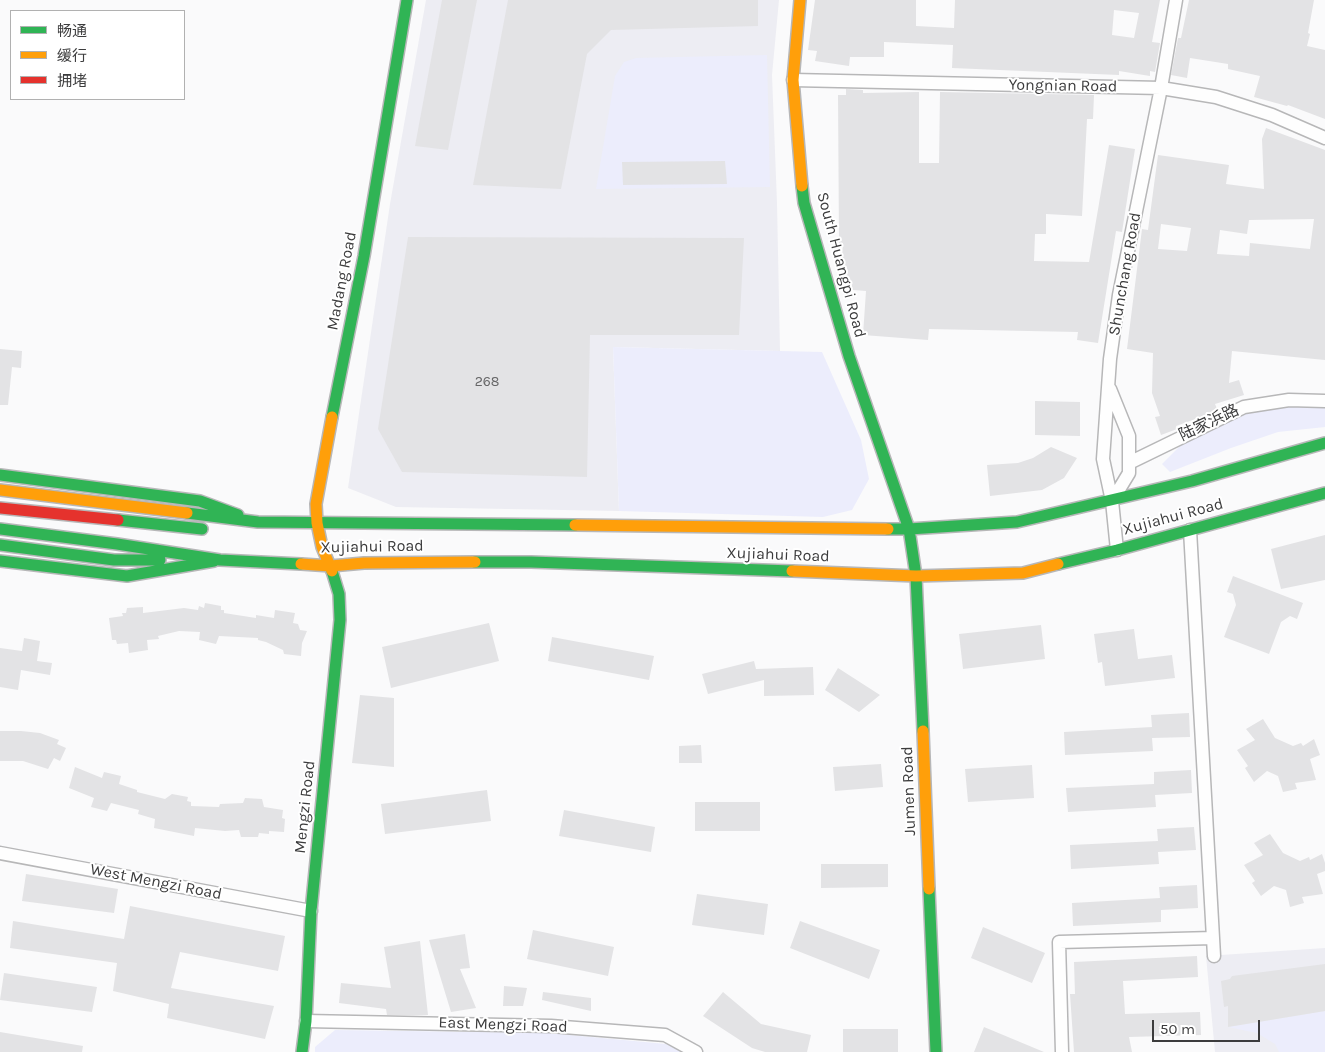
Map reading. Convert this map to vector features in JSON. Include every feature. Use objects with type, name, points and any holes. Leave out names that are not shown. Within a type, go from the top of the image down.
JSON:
[{"type":"main road","name":"Madang Road","points":[[331,566],[322,547],[317,523],[316,504],[318,486],[364,256],[407,0]]},
{"type":"main road","name":"South Huangpi Road","points":[[800,0],[794,80],[797,140],[804,203],[849,356],[909,529]]},
{"type":"main road","name":"Xujiahui Road","points":[[0,490],[258,522],[909,529],[1017,522],[1192,481],[1325,443]]},
{"type":"main road","points":[[0,475],[200,501],[258,522]]},
{"type":"main road","name":"Xujiahui Road","points":[[0,529],[220,560],[331,566],[364,563],[531,562],[916,576],[1023,573],[1117,550],[1325,493]]},
{"type":"main road","name":"Xujiahui Road","points":[[0,508],[217,529],[258,522]]},
{"type":"main road","name":"Jumen Road","points":[[909,529],[916,576],[936,1052]]},
{"type":"main road","points":[[0,546],[114,560],[220,560]]},
{"type":"main road","name":"Xujiahui Road","points":[[0,561],[127,576],[220,560]]},
{"type":"main road","name":"Mengzi Road","points":[[302,1052],[306,1021],[311,911],[340,620],[339,594],[331,566]]},
{"type":"street","name":"Shunchang Road","points":[[1117,550],[1112,501],[1103,459],[1110,359],[1119,295],[1161,88],[1176,0]]},
{"type":"street","name":"Yongnian Road","points":[[794,80],[1161,88],[1216,97],[1272,115],[1325,138]]},
{"type":"street","points":[[1109,386],[1129,436],[1129,472],[1112,501]]},
{"type":"street","name":"陆家浜路","points":[[1129,463],[1244,407],[1289,400],[1325,401]]},
{"type":"street","points":[[1190,530],[1214,956]]},
{"type":"street","name":"West Mengzi Road","points":[[0,853],[311,911]]},
{"type":"street","points":[[1062,1052],[1059,942],[1213,938]]},
{"type":"street","name":"East Mengzi Road","points":[[306,1021],[560,1026],[665,1035],[696,1052]]},
{"type":"shaded area","points":[[426,0],[779,0],[772,75],[780,351],[613,347],[619,511],[396,507],[348,488],[390,204]]},
{"type":"shaded area","points":[[767,55],[770,187],[596,189],[615,76],[624,62],[636,58]]},
{"type":"shaded area","points":[[613,347],[822,352],[861,440],[869,479],[852,510],[823,517],[619,511]]},
{"type":"shaded area","points":[[1290,405],[1325,407],[1325,427],[1278,432],[1170,472],[1162,464],[1182,444],[1243,414]]},
{"type":"shaded area","points":[[1325,948],[1325,1052],[1215,1052],[1206,956]]},
{"type":"shaded area","points":[[1325,1011],[1325,1052],[1279,1052],[1275,1044],[1257,1033],[1228,1027]]},
{"type":"shaded area","points":[[335,1030],[549,1033],[666,1044],[682,1052],[315,1052],[315,1047]]},
{"type":"building","points":[[442,0],[477,0],[448,150],[415,146]]},
{"type":"building","points":[[508,0],[758,0],[758,26],[611,30],[587,54],[561,189],[473,185]]},
{"type":"building","points":[[815,0],[916,0],[916,26],[954,28],[955,0],[1160,0],[1152,42],[1160,43],[1155,72],[1150,71],[1150,76],[1119,71],[1119,75],[952,68],[953,45],[884,42],[884,57],[850,57],[849,66],[815,61],[817,51],[808,50]],"holes":[[[1114,10],[1139,13],[1134,38],[1112,35]]]},
{"type":"building","points":[[1189,0],[1314,0],[1307,46],[1325,50],[1325,119],[1288,105],[1254,97],[1260,76],[1228,69],[1228,64],[1190,58],[1187,78],[1171,75],[1178,38],[1181,38]]},
{"type":"building","points":[[846,89],[863,90],[863,93],[919,92],[919,163],[939,163],[940,92],[1094,95],[1093,119],[1087,119],[1082,216],[1046,214],[1046,234],[1035,234],[1034,261],[1089,262],[1109,145],[1135,149],[1122,232],[1116,231],[1098,343],[1077,340],[1078,332],[929,329],[928,340],[863,335],[866,291],[841,289],[840,286],[843,243],[839,243],[838,95],[846,95]]},
{"type":"building","points":[[1266,128],[1325,150],[1325,360],[1232,351],[1229,383],[1239,380],[1244,395],[1215,404],[1218,411],[1176,426],[1177,429],[1161,435],[1155,417],[1160,416],[1152,393],[1153,353],[1127,349],[1142,229],[1148,230],[1158,155],[1229,165],[1226,184],[1264,189],[1262,139]],"holes":[[[1314,219],[1310,249],[1250,243],[1249,256],[1217,254],[1220,230],[1247,234],[1249,220]],[[1161,224],[1191,228],[1187,251],[1158,249]]]},
{"type":"building","points":[[725,161],[727,184],[623,185],[622,162]]},
{"type":"building","points":[[408,237],[744,238],[739,335],[590,335],[587,477],[402,472],[378,429]]},
{"type":"building","points":[[0,349],[22,351],[21,368],[12,367],[8,405],[0,405]]},
{"type":"building","points":[[1035,401],[1080,402],[1080,436],[1035,435]]},
{"type":"building","points":[[1051,447],[1077,458],[1064,478],[1042,490],[990,496],[987,465],[1018,463],[1033,458]]},
{"type":"building","points":[[1325,535],[1325,580],[1281,589],[1271,549]]},
{"type":"building","points":[[1233,576],[1303,603],[1297,619],[1290,616],[1281,622],[1269,654],[1224,637],[1236,605],[1233,594],[1227,592]]},
{"type":"building","points":[[205,603],[221,606],[221,610],[224,610],[224,613],[256,618],[256,615],[274,618],[275,610],[295,613],[293,623],[298,624],[300,630],[307,631],[302,643],[301,656],[284,654],[283,650],[258,640],[258,638],[219,636],[216,644],[199,640],[200,632],[179,631],[158,636],[159,639],[147,640],[148,650],[129,653],[128,643],[117,644],[116,640],[112,640],[109,618],[123,616],[122,613],[126,613],[127,608],[143,607],[143,613],[184,608],[198,610],[199,606],[204,608]]},
{"type":"building","points":[[489,623],[499,661],[391,688],[382,647]]},
{"type":"building","points":[[1041,625],[1045,659],[963,669],[959,634]]},
{"type":"building","points":[[1134,629],[1138,659],[1172,655],[1175,678],[1105,686],[1102,662],[1098,663],[1094,634]]},
{"type":"building","points":[[552,637],[654,656],[649,680],[548,661]]},
{"type":"building","points":[[24,638],[40,641],[37,661],[52,663],[50,675],[21,670],[18,690],[0,687],[0,648],[22,651]]},
{"type":"building","points":[[754,661],[756,669],[813,667],[814,695],[764,696],[764,680],[708,694],[702,674]]},
{"type":"building","points":[[838,668],[880,695],[859,712],[825,690]]},
{"type":"building","points":[[360,695],[394,698],[394,767],[352,763]]},
{"type":"building","points":[[1189,713],[1190,737],[1152,738],[1153,751],[1065,755],[1064,732],[1152,727],[1151,715]]},
{"type":"building","points":[[1263,719],[1275,738],[1293,746],[1301,743],[1303,746],[1314,739],[1320,755],[1310,759],[1316,780],[1295,783],[1297,789],[1283,792],[1278,776],[1267,771],[1254,782],[1245,768],[1248,766],[1237,750],[1255,740],[1246,729]]},
{"type":"building","points":[[0,731],[40,733],[59,740],[57,744],[66,748],[60,761],[54,758],[48,769],[23,761],[0,761]]},
{"type":"building","points":[[701,745],[702,763],[679,763],[679,746]]},
{"type":"building","points":[[881,764],[883,787],[835,791],[833,767]]},
{"type":"building","points":[[1032,765],[1034,798],[968,802],[965,769]]},
{"type":"building","points":[[75,767],[102,778],[104,772],[121,776],[119,784],[137,790],[137,792],[165,799],[172,794],[188,797],[187,801],[191,802],[191,806],[219,807],[220,804],[243,803],[245,798],[262,799],[264,807],[283,810],[282,818],[285,819],[284,832],[269,831],[269,834],[259,833],[258,837],[241,837],[239,830],[225,831],[195,828],[194,836],[154,828],[155,819],[138,814],[139,810],[111,803],[107,811],[91,807],[94,798],[69,788]]},
{"type":"building","points":[[1191,770],[1192,793],[1155,795],[1156,807],[1068,812],[1066,788],[1154,784],[1154,772]]},
{"type":"building","points":[[487,790],[491,821],[385,834],[381,804]]},
{"type":"building","points":[[695,802],[760,802],[760,831],[695,831]]},
{"type":"building","points":[[564,810],[655,827],[651,852],[559,836]]},
{"type":"building","points":[[1194,827],[1196,850],[1158,852],[1159,864],[1071,869],[1070,845],[1158,841],[1157,829]]},
{"type":"building","points":[[1270,834],[1283,853],[1300,861],[1309,857],[1310,860],[1322,854],[1325,871],[1317,874],[1323,894],[1302,897],[1304,903],[1290,907],[1286,890],[1274,886],[1261,896],[1252,883],[1255,881],[1244,865],[1263,855],[1254,843]]},
{"type":"building","points":[[821,864],[888,864],[888,887],[821,888]]},
{"type":"building","points":[[26,874],[118,889],[114,913],[22,901]]},
{"type":"building","points":[[1197,885],[1198,908],[1161,910],[1161,922],[1073,926],[1072,903],[1160,898],[1159,887]]},
{"type":"building","points":[[697,894],[768,904],[764,935],[692,925]]},
{"type":"building","points":[[130,906],[285,936],[278,971],[180,952],[171,988],[274,1006],[265,1039],[167,1018],[169,1004],[113,991],[117,963],[10,948],[13,921],[124,939]]},
{"type":"building","points":[[800,921],[880,950],[869,979],[790,948]]},
{"type":"building","points":[[983,927],[1045,953],[1032,983],[971,958]]},
{"type":"building","points":[[533,930],[614,947],[608,976],[527,959]]},
{"type":"building","points":[[465,934],[470,968],[460,969],[476,1008],[451,1012],[429,940]]},
{"type":"building","points":[[420,941],[428,1015],[387,1015],[386,1009],[339,1003],[341,983],[391,988],[384,947]]},
{"type":"building","points":[[1197,956],[1198,977],[1123,981],[1125,1014],[1200,1012],[1201,1035],[1129,1037],[1132,1052],[1074,1052],[1070,994],[1075,994],[1074,962]]},
{"type":"building","points":[[1325,964],[1325,1011],[1228,1027],[1228,1006],[1224,1007],[1221,981],[1230,979],[1232,976]]},
{"type":"building","points":[[4,973],[97,987],[92,1012],[0,1000]]},
{"type":"building","points":[[504,986],[527,988],[523,1006],[503,1006]]},
{"type":"building","points":[[543,992],[591,998],[591,1011],[542,1000]]},
{"type":"building","points":[[723,992],[761,1024],[811,1035],[807,1052],[765,1052],[752,1048],[703,1016]]},
{"type":"building","points":[[984,1027],[1044,1052],[974,1052]]},
{"type":"building","points":[[843,1029],[898,1029],[898,1052],[843,1052]]},
{"type":"building","points":[[0,1032],[83,1046],[82,1052],[0,1052]]},
{"type":"traffic: fast","points":[[332,417],[364,256],[407,0]]},
{"type":"traffic: fast","points":[[802,186],[804,203],[849,356],[909,529],[916,576],[923,731]]},
{"type":"traffic: fast","points":[[888,529],[1017,522],[1192,481],[1325,443]]},
{"type":"traffic: fast","points":[[0,475],[200,501],[238,515]]},
{"type":"traffic: fast","points":[[1058,564],[1117,550],[1325,493]]},
{"type":"traffic: fast","points":[[187,513],[258,522],[575,525]]},
{"type":"traffic: fast","points":[[118,520],[202,529]]},
{"type":"traffic: fast","points":[[0,529],[220,560],[301,564]]},
{"type":"traffic: fast","points":[[0,545],[114,560],[160,560]]},
{"type":"traffic: fast","points":[[0,561],[127,576],[214,561]]},
{"type":"traffic: fast","points":[[475,562],[531,562],[792,571]]},
{"type":"traffic: fast","points":[[302,1052],[306,1021],[311,911],[340,620],[339,594],[332,571]]},
{"type":"traffic: fast","points":[[929,889],[936,1052]]},
{"type":"traffic: slow","points":[[800,0],[793,80],[802,186]]},
{"type":"traffic: slow","points":[[332,417],[316,504],[317,523],[322,547],[332,571]]},
{"type":"traffic: slow","points":[[0,490],[187,513]]},
{"type":"traffic: slow","points":[[575,525],[888,529]]},
{"type":"traffic: slow","points":[[301,564],[331,566],[364,563],[475,562]]},
{"type":"traffic: slow","points":[[792,571],[916,576],[1023,573],[1058,564]]},
{"type":"traffic: slow","points":[[923,731],[929,889]]},
{"type":"traffic: jam","points":[[0,508],[118,520]]}]
